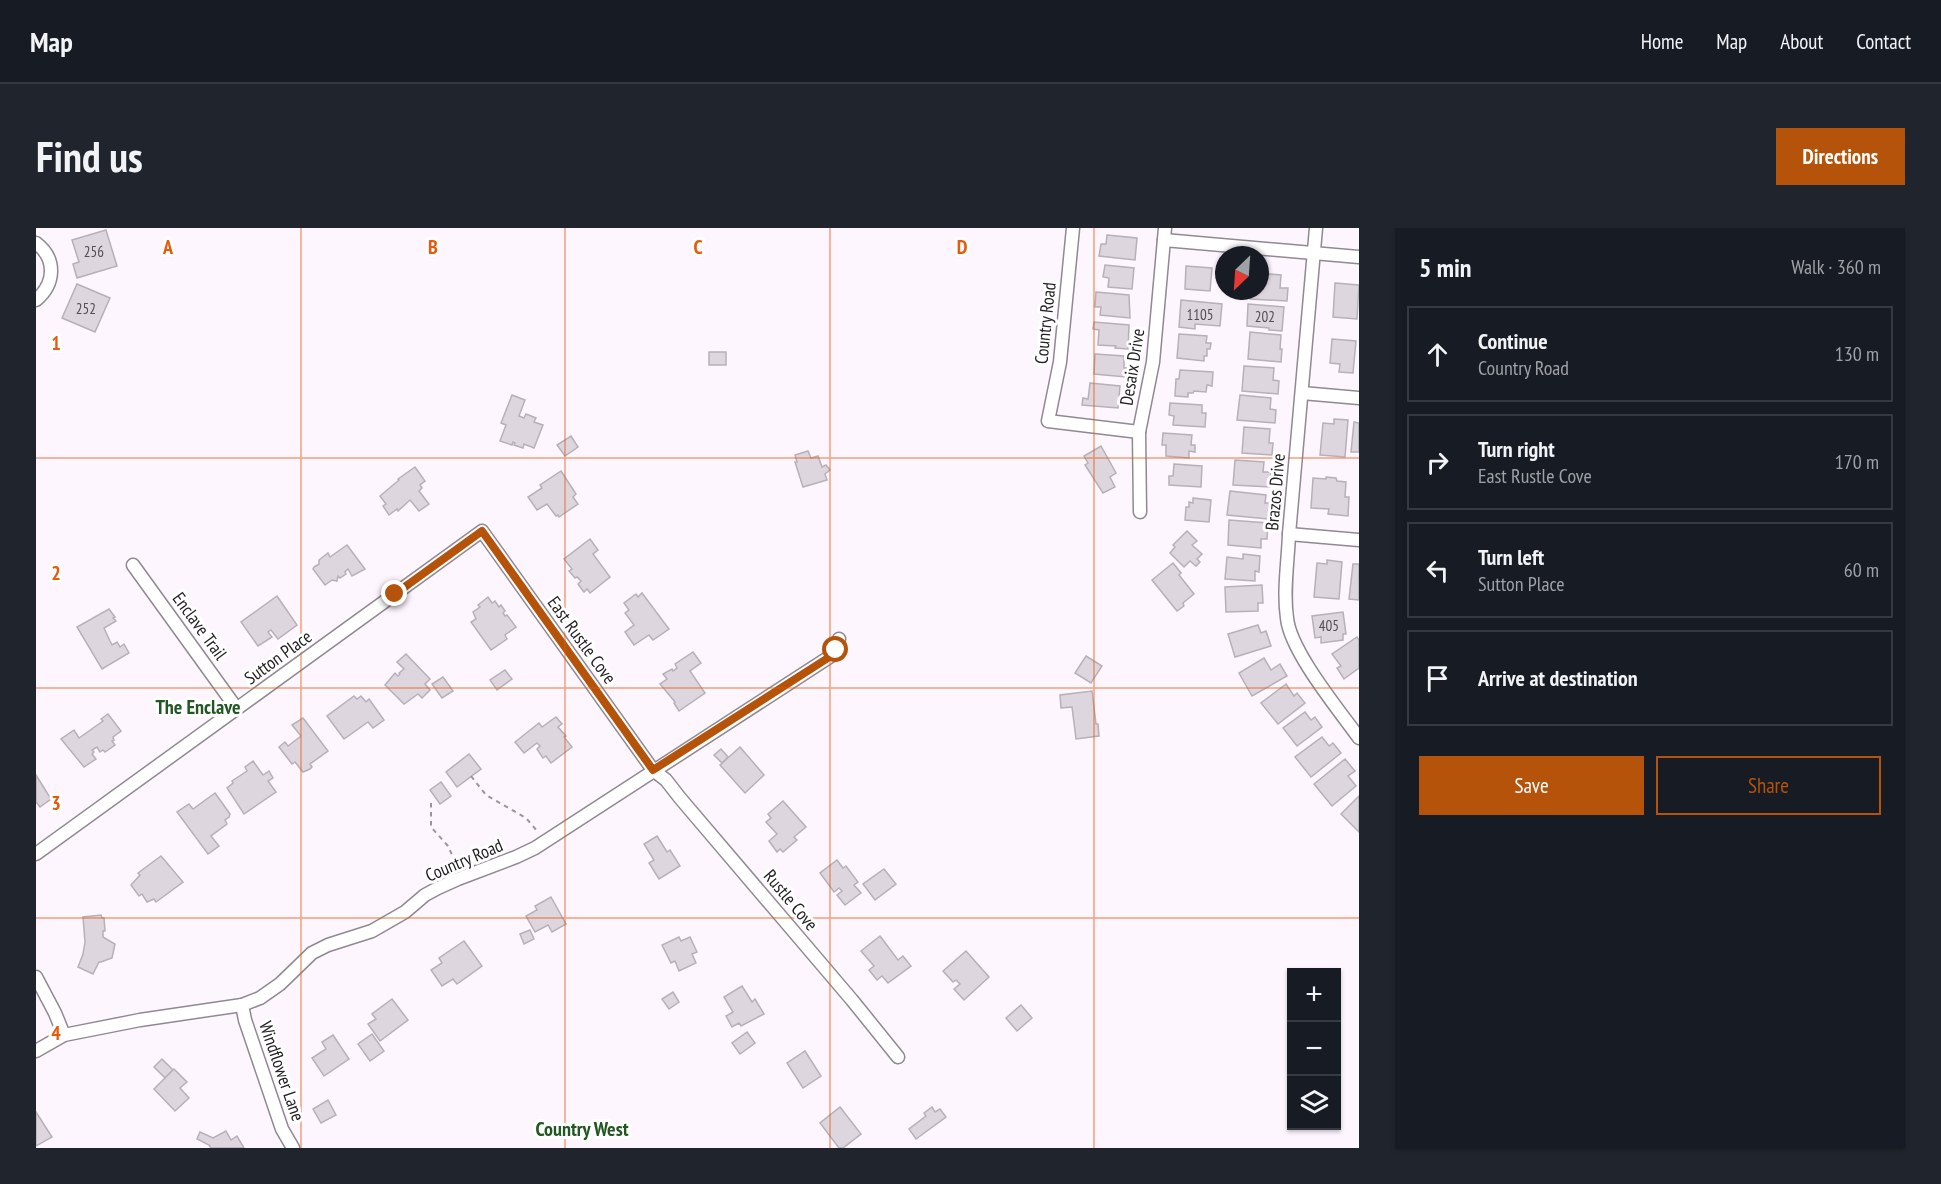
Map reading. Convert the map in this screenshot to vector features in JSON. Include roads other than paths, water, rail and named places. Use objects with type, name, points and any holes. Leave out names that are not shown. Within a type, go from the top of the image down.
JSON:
[{"type":"street","name":"Country Road","points":[[1073,228],[1060,362],[1048,421],[1139,432]]},
{"type":"street","name":"Brazos Drive","points":[[1316,228],[1289,534],[1286,578],[1287,621],[1300,654],[1359,738]]},
{"type":"street","points":[[1165,234],[1359,257]]},
{"type":"street","name":"Desaix Drive","points":[[1140,512],[1139,432],[1153,362],[1165,234]]},
{"type":"street","points":[[36,243],[50,262],[51,277],[48,288],[36,300]]},
{"type":"street","points":[[1302,393],[1359,398]]},
{"type":"street","name":"Sutton Place","points":[[36,854],[482,531]]},
{"type":"street","name":"East Rustle Cove","points":[[482,531],[653,770]]},
{"type":"street","points":[[1289,534],[1359,540]]},
{"type":"street","name":"Enclave Trail","points":[[133,566],[237,709]]},
{"type":"street","name":"Country Road","points":[[36,1051],[64,1035],[140,1020],[242,1005],[260,998],[281,983],[312,953],[328,945],[372,931],[405,912],[425,895],[462,877],[516,857],[545,842],[831,656],[836,650],[839,639]]},
{"type":"street","name":"Rustle Cove","points":[[653,770],[673,789],[898,1057]]},
{"type":"street","points":[[36,976],[64,1035]]},
{"type":"street","name":"Windflower Lane","points":[[242,1005],[282,1129],[293,1148]]},
{"type":"district","name":"The Enclave","points":[[198,707]]},
{"type":"district","name":"Country West","points":[[582,1129]]}]
